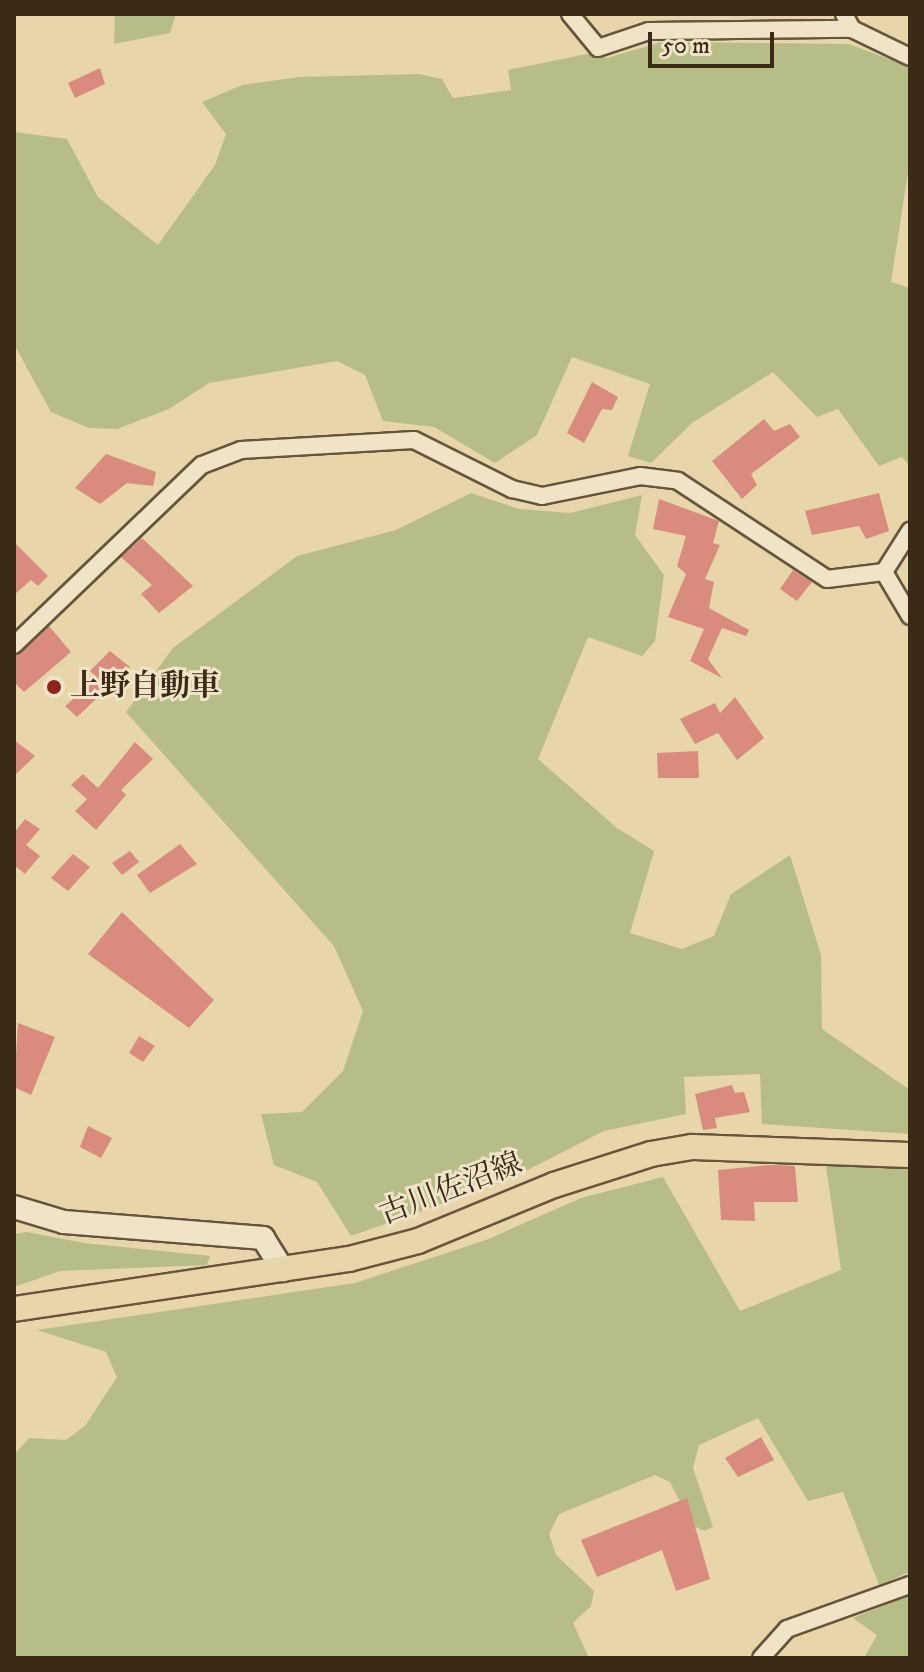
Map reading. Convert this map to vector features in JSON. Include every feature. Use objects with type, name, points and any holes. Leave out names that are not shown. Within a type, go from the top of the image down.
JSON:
[{"type":"main road","name":"古川佐沼線","points":[[14,1309],[283,1270],[418,1241],[567,1180],[651,1154],[715,1147],[910,1155]]},
{"type":"street","points":[[570,14],[598,48],[649,31],[848,22],[910,57]]},
{"type":"street","points":[[14,645],[202,465],[241,450],[414,440],[512,489],[542,496],[660,477],[695,488],[827,579],[884,572]]},
{"type":"street","points":[[884,572],[910,531]]},
{"type":"street","points":[[884,572],[910,616]]},
{"type":"street","points":[[14,1207],[64,1222],[263,1238],[283,1270]]},
{"type":"street","points":[[761,1658],[787,1629],[910,1585]]},
{"type":"green space","points":[[115,14],[176,14],[170,33],[114,44]]},
{"type":"green space","points":[[662,42],[849,44],[910,67],[910,159],[891,282],[910,288],[910,466],[902,457],[879,466],[838,409],[817,417],[773,372],[692,423],[651,463],[628,456],[650,384],[572,357],[537,435],[495,463],[434,427],[383,421],[365,375],[337,361],[209,383],[169,409],[117,429],[89,428],[51,412],[14,344],[14,132],[67,139],[98,197],[158,245],[215,165],[226,134],[202,102],[242,85],[299,77],[419,74],[442,79],[453,98],[511,90],[508,70],[587,54],[607,58]]},
{"type":"green space","points":[[471,493],[519,509],[570,513],[642,495],[635,535],[664,575],[655,641],[642,656],[588,637],[538,759],[617,828],[654,851],[630,933],[682,949],[714,936],[731,894],[790,855],[821,955],[822,1029],[910,1090],[910,1134],[762,1124],[760,1074],[684,1077],[686,1114],[604,1131],[508,1180],[351,1236],[317,1182],[274,1165],[261,1114],[302,1112],[343,1071],[363,1011],[334,946],[126,712],[173,648],[297,556],[396,530]]},
{"type":"green space","points":[[825,1159],[910,1167],[910,1572],[879,1585],[843,1492],[808,1501],[758,1418],[699,1445],[693,1468],[713,1527],[704,1531],[692,1525],[670,1482],[655,1475],[559,1514],[549,1534],[556,1555],[594,1591],[591,1606],[573,1623],[589,1658],[14,1658],[15,1454],[29,1438],[66,1440],[85,1426],[117,1377],[106,1352],[37,1330],[355,1283],[486,1240],[581,1198],[663,1177],[740,1311],[841,1270]]},
{"type":"green space","points":[[27,1232],[84,1243],[210,1256],[207,1265],[60,1271],[14,1287],[14,1234]]},
{"type":"green space","points":[[910,1595],[910,1658],[864,1658],[877,1635],[853,1618]]},
{"type":"building","points":[[100,68],[105,84],[75,98],[68,83]]},
{"type":"building","points":[[592,382],[618,397],[612,410],[602,409],[584,443],[567,433]]},
{"type":"building","points":[[764,419],[774,431],[790,424],[800,437],[751,474],[757,485],[742,499],[712,461]]},
{"type":"building","points":[[106,454],[156,472],[153,486],[127,483],[100,504],[75,488]]},
{"type":"building","points":[[879,493],[889,531],[866,539],[859,526],[812,535],[805,511]]},
{"type":"building","points":[[659,499],[719,521],[713,543],[720,545],[705,579],[714,582],[709,608],[749,630],[746,636],[722,628],[708,659],[722,678],[690,661],[704,629],[668,617],[686,574],[677,566],[686,536],[653,529]]},
{"type":"building","points":[[142,538],[193,586],[159,613],[141,594],[152,585],[121,557]]},
{"type":"building","points":[[14,542],[48,576],[38,586],[31,580],[14,595]]},
{"type":"building","points":[[793,570],[812,582],[797,601],[780,589]]},
{"type":"building","points":[[49,626],[71,652],[24,692],[14,682],[14,656]]},
{"type":"building","points":[[110,651],[130,667],[77,717],[65,706],[98,678],[90,671]]},
{"type":"building","points":[[735,697],[764,738],[737,760],[718,733],[695,744],[680,719],[715,703],[720,713]]},
{"type":"building","points":[[14,740],[35,756],[14,776]]},
{"type":"building","points":[[135,742],[153,759],[121,790],[126,795],[96,830],[75,811],[87,799],[71,785],[83,774],[98,788]]},
{"type":"building","points":[[698,751],[699,778],[658,778],[657,753]]},
{"type":"building","points":[[25,819],[40,829],[26,845],[40,856],[25,874],[14,865],[14,833]]},
{"type":"building","points":[[180,844],[197,864],[150,893],[137,875]]},
{"type":"building","points":[[130,851],[139,862],[122,875],[112,863]]},
{"type":"building","points":[[73,854],[90,867],[68,891],[51,878]]},
{"type":"building","points":[[122,912],[214,1000],[189,1028],[88,954]]},
{"type":"building","points":[[18,1023],[55,1037],[31,1095],[14,1087]]},
{"type":"building","points":[[139,1036],[155,1046],[143,1062],[129,1053]]},
{"type":"building","points":[[732,1085],[735,1093],[744,1092],[750,1112],[715,1118],[717,1128],[703,1130],[695,1094]]},
{"type":"building","points":[[88,1126],[112,1138],[101,1158],[80,1147]]},
{"type":"building","points":[[795,1166],[798,1202],[754,1202],[755,1221],[721,1220],[718,1170]]},
{"type":"building","points":[[761,1437],[774,1460],[738,1477],[725,1458]]},
{"type":"building","points":[[687,1498],[710,1579],[676,1591],[662,1550],[597,1577],[581,1540]]},
{"type":"place","name":"上野自動車","points":[[54,687]]}]
